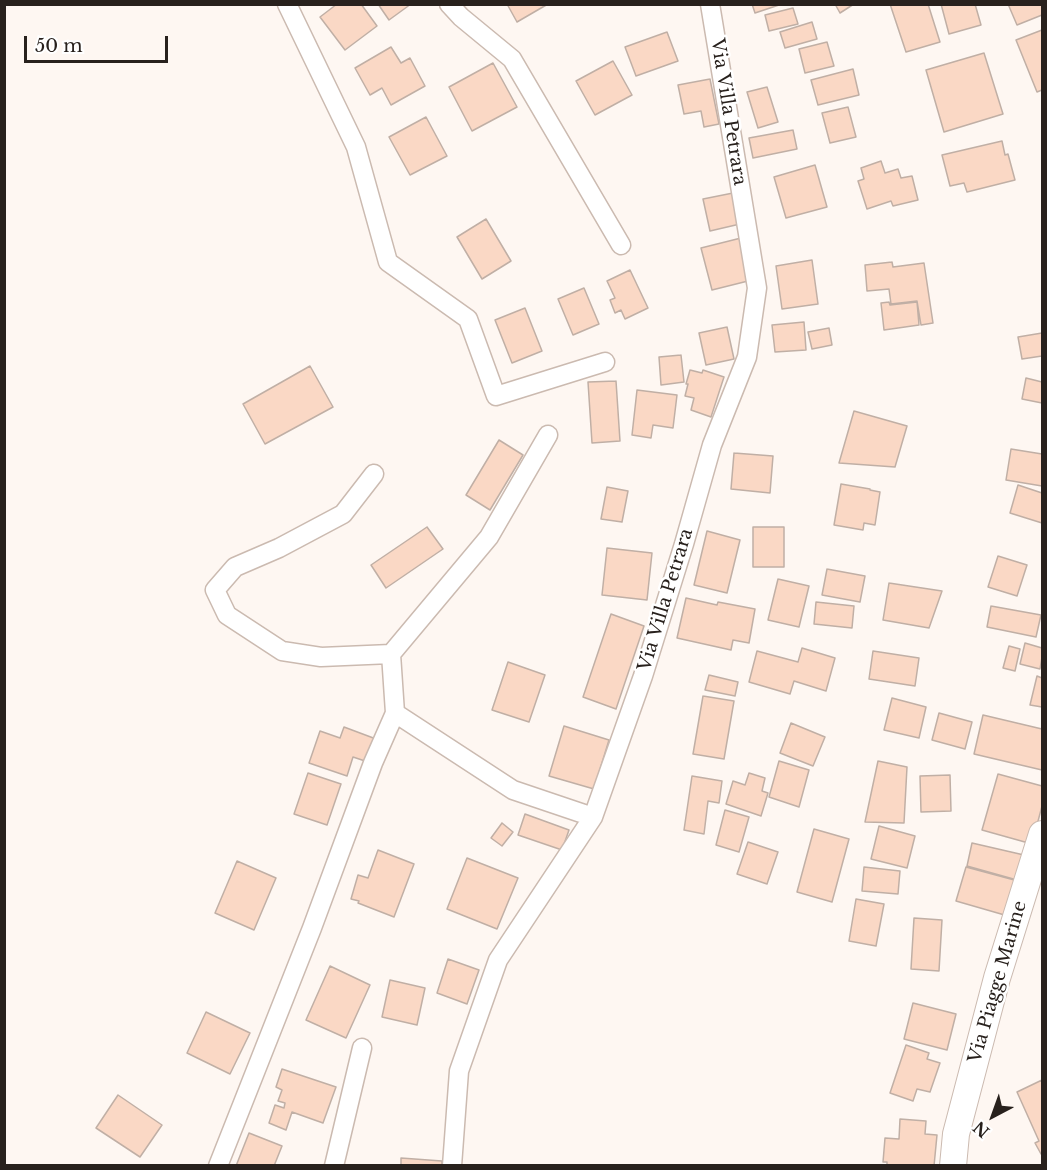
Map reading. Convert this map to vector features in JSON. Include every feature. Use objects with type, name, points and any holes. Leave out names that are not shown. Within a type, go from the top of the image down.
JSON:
[{"type":"street","points":[[287,4],[356,147],[388,262],[468,319],[496,396],[605,362]]},
{"type":"street","points":[[449,4],[461,17],[512,59],[621,245]]},
{"type":"street","name":"Via Villa Petrara","points":[[452,1166],[459,1071],[498,960],[593,817],[643,676],[712,445],[747,357],[758,288],[710,4]]},
{"type":"street","points":[[218,1166],[312,928],[373,763],[395,713],[391,654],[489,537],[548,435]]},
{"type":"street","points":[[374,474],[343,514],[279,548],[235,567],[216,590],[227,615],[282,651],[321,657],[391,654]]},
{"type":"street","points":[[395,713],[513,790],[593,817]]},
{"type":"street","name":"Via Piagge Marine","points":[[953,1166],[956,1134],[991,1001],[1042,834]]},
{"type":"street","points":[[334,1166],[362,1048]]},
{"type":"building","points":[[337,4],[361,4],[377,26],[345,50],[320,17]]},
{"type":"building","points":[[378,4],[411,4],[389,20]]},
{"type":"building","points":[[507,4],[548,4],[517,22]]},
{"type":"building","points":[[752,4],[782,4],[755,13]]},
{"type":"building","points":[[835,4],[854,4],[840,13]]},
{"type":"building","points":[[890,4],[928,4],[940,42],[906,52]]},
{"type":"building","points":[[941,4],[975,4],[981,25],[949,34]]},
{"type":"building","points":[[1008,4],[1042,4],[1042,15],[1017,25]]},
{"type":"building","points":[[793,8],[798,24],[769,31],[765,15]]},
{"type":"building","points":[[812,22],[817,39],[785,48],[780,32]]},
{"type":"building","points":[[1042,30],[1042,90],[1037,92],[1016,40]]},
{"type":"building","points":[[667,32],[678,61],[636,76],[625,47]]},
{"type":"building","points":[[827,42],[834,66],[805,73],[799,49]]},
{"type":"building","points":[[391,47],[401,63],[410,58],[425,86],[391,105],[382,88],[370,95],[355,68]]},
{"type":"building","points":[[984,53],[1003,114],[944,132],[926,70]]},
{"type":"building","points":[[613,61],[632,95],[595,115],[576,81]]},
{"type":"building","points":[[493,63],[517,107],[472,131],[449,87]]},
{"type":"building","points":[[853,69],[859,95],[818,105],[811,80]]},
{"type":"building","points":[[710,79],[719,124],[704,127],[701,111],[684,114],[678,85]]},
{"type":"building","points":[[767,87],[778,122],[758,128],[747,92]]},
{"type":"building","points":[[848,107],[856,137],[830,143],[822,113]]},
{"type":"building","points":[[426,117],[447,156],[410,175],[389,137]]},
{"type":"building","points":[[793,130],[797,149],[753,158],[749,138]]},
{"type":"building","points":[[1002,141],[1015,180],[967,192],[964,183],[950,186],[942,155]]},
{"type":"building","points":[[881,161],[885,173],[898,169],[901,178],[912,176],[918,200],[893,206],[891,201],[867,209],[858,181],[864,179],[861,168]]},
{"type":"building","points":[[815,165],[827,207],[786,218],[774,177]]},
{"type":"building","points":[[733,193],[740,224],[710,231],[703,199]]},
{"type":"building","points":[[486,219],[511,261],[482,279],[457,237]]},
{"type":"building","points":[[741,238],[752,280],[712,290],[701,248]]},
{"type":"building","points":[[812,260],[818,304],[782,309],[776,266]]},
{"type":"building","points":[[892,262],[893,267],[924,263],[933,323],[921,325],[917,301],[891,304],[889,289],[867,291],[865,265]]},
{"type":"building","points":[[630,270],[648,308],[625,319],[621,310],[615,313],[610,300],[615,298],[607,281]]},
{"type":"building","points":[[584,288],[599,324],[573,335],[558,299]]},
{"type":"building","points":[[889,302],[890,305],[917,302],[919,325],[884,330],[881,303]]},
{"type":"building","points":[[525,308],[542,351],[512,363],[495,320]]},
{"type":"building","points":[[804,322],[806,350],[775,352],[772,325]]},
{"type":"building","points":[[727,327],[734,359],[706,365],[699,333]]},
{"type":"building","points":[[829,328],[832,345],[812,349],[808,332]]},
{"type":"building","points":[[1042,333],[1042,356],[1022,359],[1018,337]]},
{"type":"building","points":[[681,355],[684,382],[661,385],[659,357]]},
{"type":"building","points":[[310,366],[333,407],[265,444],[243,404]]},
{"type":"building","points":[[690,370],[702,373],[703,370],[724,377],[711,417],[691,410],[694,398],[685,396]]},
{"type":"building","points":[[1026,378],[1042,382],[1042,403],[1022,399]]},
{"type":"building","points":[[616,381],[620,441],[592,443],[588,382]]},
{"type":"building","points":[[637,390],[677,395],[673,428],[653,425],[651,438],[632,435]]},
{"type":"building","points":[[854,411],[907,426],[895,467],[839,463]]},
{"type":"building","points":[[499,440],[523,455],[490,510],[466,495]]},
{"type":"building","points":[[1011,449],[1042,454],[1042,486],[1006,480]]},
{"type":"building","points":[[734,453],[773,456],[770,493],[731,489]]},
{"type":"building","points":[[841,484],[880,492],[875,525],[864,523],[863,530],[834,525]]},
{"type":"building","points":[[1018,485],[1042,493],[1042,523],[1010,513]]},
{"type":"building","points":[[607,487],[628,491],[622,522],[601,519]]},
{"type":"building","points":[[427,527],[443,549],[386,588],[371,565]]},
{"type":"building","points":[[753,527],[784,527],[784,567],[753,567]]},
{"type":"building","points":[[707,531],[740,540],[727,593],[694,585]]},
{"type":"building","points":[[607,548],[652,553],[647,600],[602,595]]},
{"type":"building","points":[[998,556],[1027,565],[1017,596],[988,587]]},
{"type":"building","points":[[827,569],[865,576],[860,602],[822,595]]},
{"type":"building","points":[[778,579],[809,586],[799,627],[768,620]]},
{"type":"building","points":[[889,583],[942,591],[929,628],[883,620]]},
{"type":"building","points":[[686,598],[717,605],[718,602],[755,609],[749,643],[733,640],[731,650],[677,638]]},
{"type":"building","points":[[816,602],[854,606],[852,628],[814,624]]},
{"type":"building","points":[[991,606],[1041,615],[1036,637],[987,627]]},
{"type":"building","points":[[611,614],[644,626],[616,709],[583,697]]},
{"type":"building","points":[[1025,643],[1042,648],[1040,669],[1020,664]]},
{"type":"building","points":[[1009,646],[1020,649],[1015,671],[1003,668]]},
{"type":"building","points":[[802,648],[835,658],[826,691],[794,681],[790,694],[749,682],[757,651],[798,662]]},
{"type":"building","points":[[873,651],[919,658],[915,686],[869,679]]},
{"type":"building","points":[[508,662],[545,675],[529,722],[492,710]]},
{"type":"building","points":[[709,675],[738,682],[735,696],[705,690]]},
{"type":"building","points":[[1037,676],[1042,678],[1042,707],[1030,705]]},
{"type":"building","points":[[703,696],[734,701],[724,759],[693,754]]},
{"type":"building","points":[[892,698],[926,707],[919,738],[884,730]]},
{"type":"building","points":[[939,713],[972,722],[965,749],[932,740]]},
{"type":"building","points":[[983,715],[1042,729],[1042,770],[974,754]]},
{"type":"building","points":[[791,723],[825,737],[813,766],[780,753]]},
{"type":"building","points":[[564,726],[609,740],[594,789],[549,776]]},
{"type":"building","points":[[344,727],[376,739],[368,762],[353,757],[347,776],[309,763],[320,731],[340,738]]},
{"type":"building","points":[[779,761],[809,770],[799,807],[769,797]]},
{"type":"building","points":[[878,761],[907,767],[904,823],[865,822]]},
{"type":"building","points":[[308,773],[341,784],[327,825],[294,814]]},
{"type":"building","points":[[749,773],[765,778],[762,791],[768,793],[761,816],[726,804],[733,781],[745,785]]},
{"type":"building","points":[[998,774],[1042,786],[1042,806],[1032,844],[982,830]]},
{"type":"building","points":[[950,775],[951,811],[921,812],[920,776]]},
{"type":"building","points":[[692,776],[722,781],[719,803],[708,801],[704,834],[684,830]]},
{"type":"building","points":[[725,810],[749,817],[739,852],[716,845]]},
{"type":"building","points":[[525,814],[569,830],[562,850],[518,835]]},
{"type":"building","points":[[502,823],[513,832],[502,846],[491,838]]},
{"type":"building","points":[[879,826],[915,836],[907,868],[871,859]]},
{"type":"building","points":[[814,829],[849,839],[832,902],[797,892]]},
{"type":"building","points":[[748,842],[778,852],[767,884],[737,874]]},
{"type":"building","points":[[972,843],[1024,855],[1017,880],[967,866]]},
{"type":"building","points":[[378,850],[414,864],[394,917],[351,899],[358,875],[368,878]]},
{"type":"building","points":[[467,858],[518,878],[497,929],[447,909]]},
{"type":"building","points":[[237,861],[276,878],[254,930],[215,913]]},
{"type":"building","points":[[864,867],[900,871],[898,894],[862,891]]},
{"type":"building","points":[[966,867],[1018,881],[1008,916],[956,901]]},
{"type":"building","points":[[856,899],[884,904],[876,946],[849,941]]},
{"type":"building","points":[[914,918],[942,920],[939,971],[911,969]]},
{"type":"building","points":[[448,959],[479,970],[467,1004],[437,993]]},
{"type":"building","points":[[330,966],[370,985],[346,1038],[306,1020]]},
{"type":"building","points":[[390,980],[425,988],[417,1025],[382,1017]]},
{"type":"building","points":[[913,1003],[956,1014],[947,1050],[904,1039]]},
{"type":"building","points":[[206,1012],[250,1033],[230,1074],[187,1053]]},
{"type":"building","points":[[906,1045],[929,1053],[927,1059],[940,1063],[930,1092],[917,1089],[913,1101],[890,1093]]},
{"type":"building","points":[[282,1069],[336,1087],[323,1123],[292,1112],[286,1130],[269,1123],[275,1105],[284,1108],[285,1103],[278,1101],[282,1090],[276,1087]]},
{"type":"building","points":[[1042,1080],[1041,1154],[1035,1143],[1039,1141],[1017,1092]]},
{"type":"building","points":[[118,1095],[162,1125],[140,1157],[96,1128]]},
{"type":"building","points":[[900,1119],[926,1121],[925,1134],[937,1135],[934,1166],[887,1166],[887,1162],[883,1162],[885,1138],[899,1139]]},
{"type":"building","points":[[249,1133],[282,1146],[274,1166],[236,1166]]},
{"type":"building","points":[[401,1158],[442,1161],[442,1166],[401,1166]]}]
